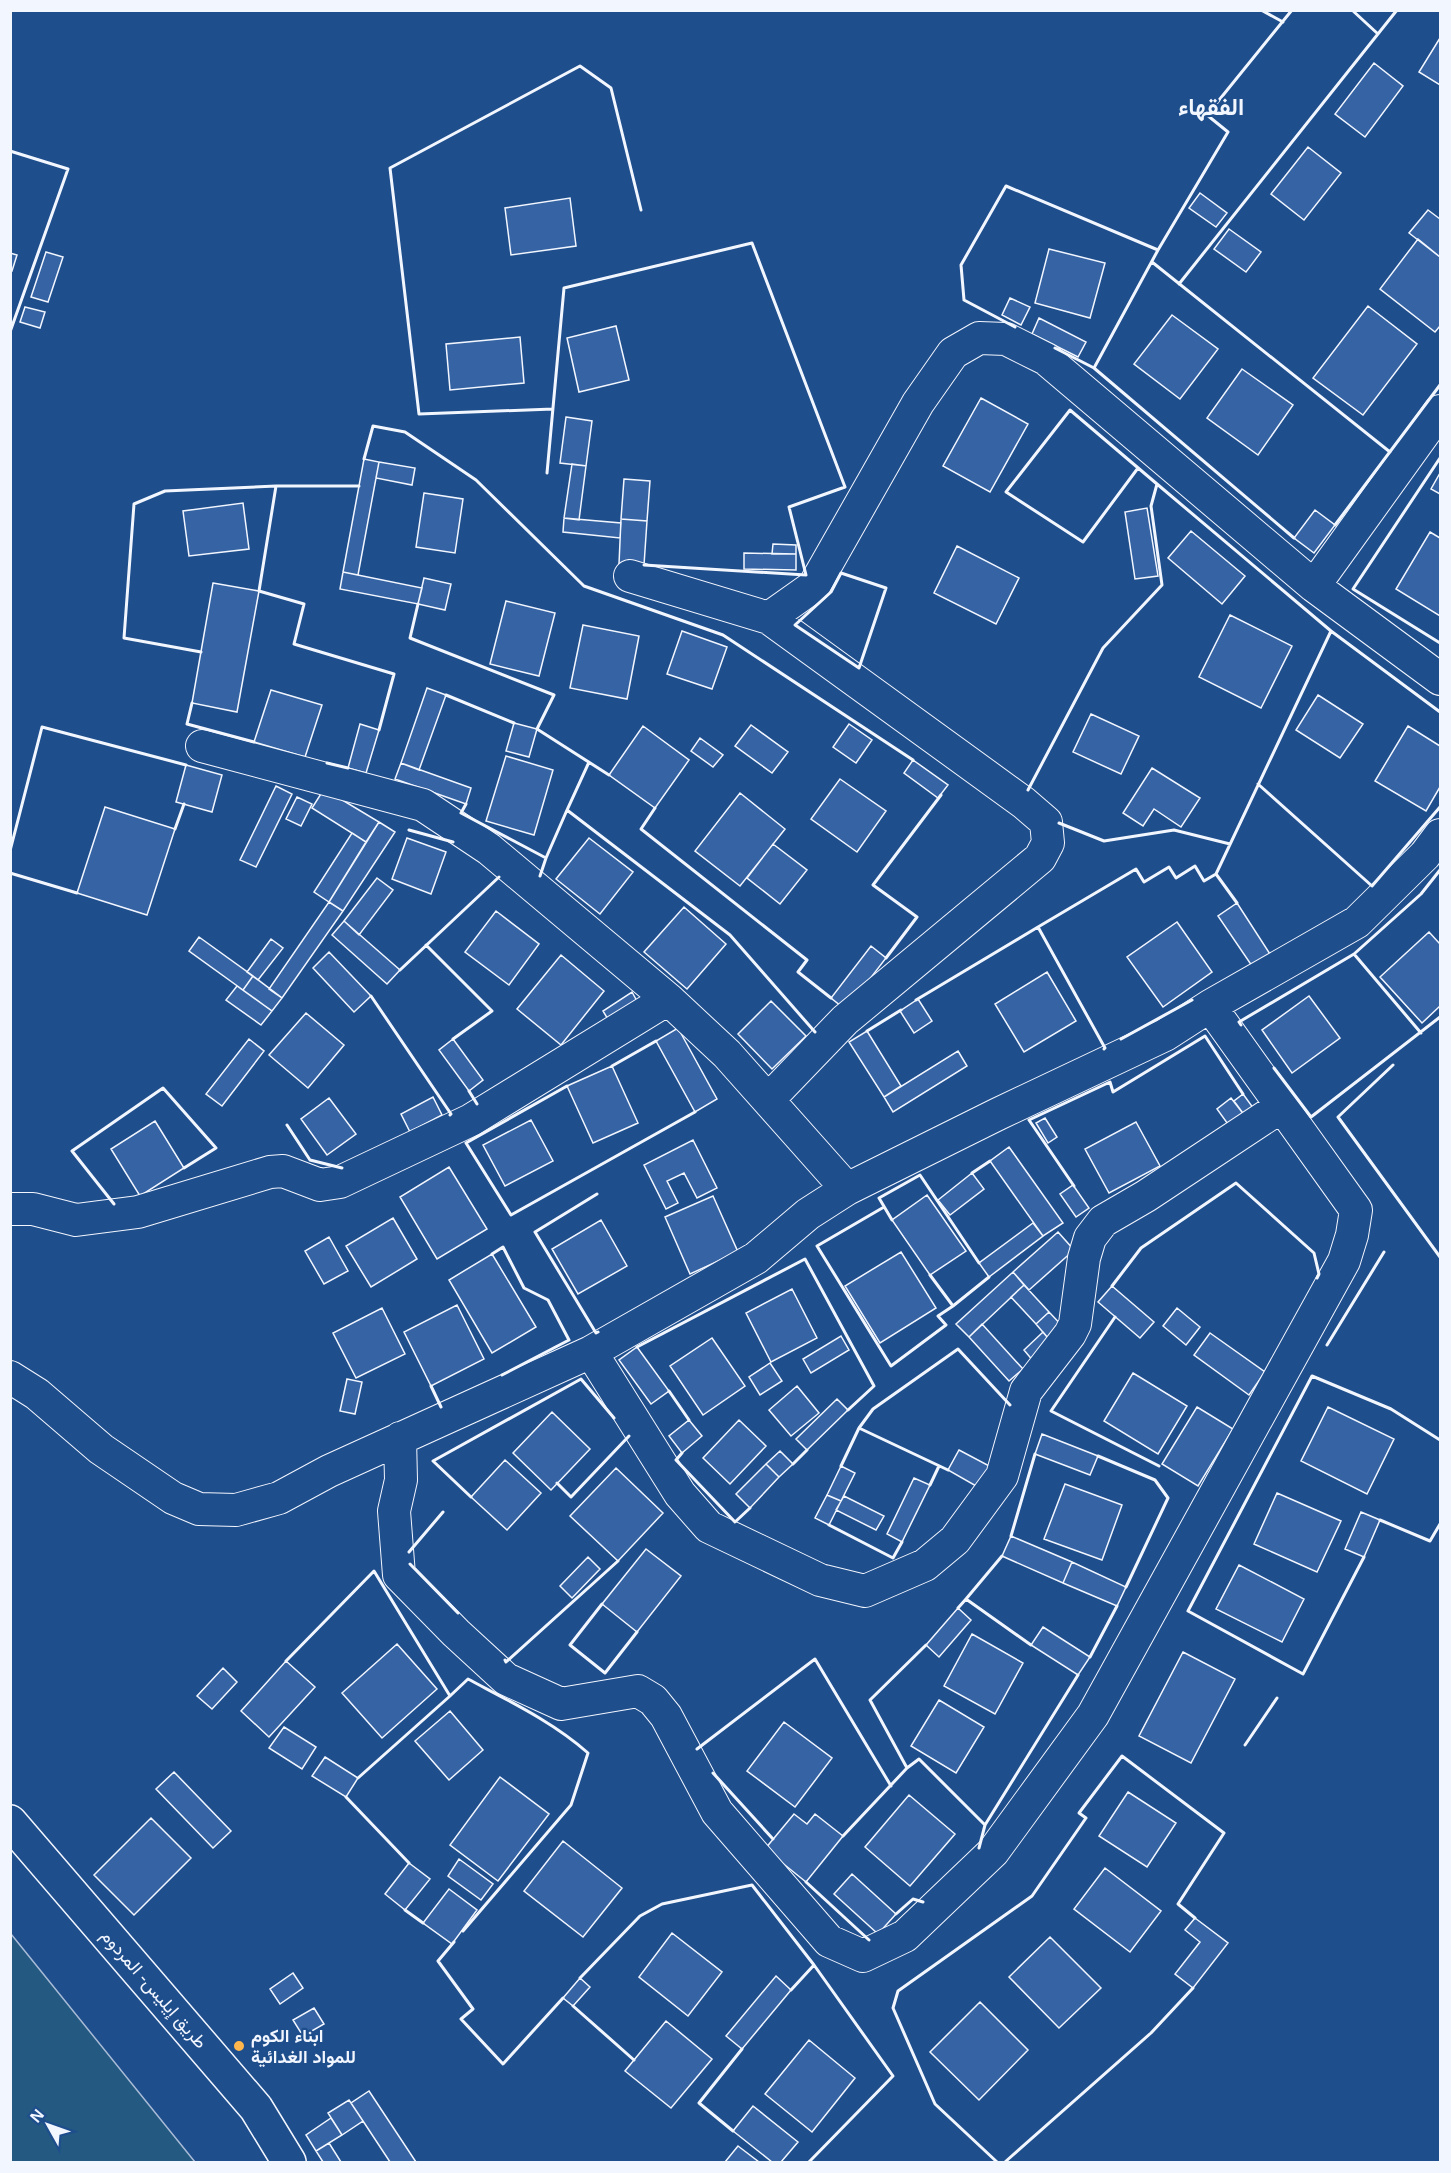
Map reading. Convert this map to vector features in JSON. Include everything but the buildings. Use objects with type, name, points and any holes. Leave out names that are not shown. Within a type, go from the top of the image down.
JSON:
[{"type":"highway","name":"طريق إيليس- المردوم","points":[[10,1822],[256,2108],[289,2163]]},
{"type":"street","points":[[769,618],[814,586],[918,403],[953,352],[979,338],[1005,339],[1046,359],[1314,586],[1440,679]]},
{"type":"street","points":[[1314,586],[1440,411]]},
{"type":"street","points":[[630,576],[769,618],[1046,822],[1048,843],[1040,858],[845,1020],[768,1100]]},
{"type":"street","points":[[202,746],[423,805],[489,849],[668,999],[727,1054],[847,1189]]},
{"type":"street","points":[[10,1377],[37,1394],[101,1449],[173,1498],[199,1509],[236,1510],[279,1498],[329,1471],[591,1352],[732,1274],[756,1258],[808,1214],[847,1189],[998,1113],[1165,1035],[1210,1006],[1357,922],[1425,855],[1440,835]]},
{"type":"street","points":[[10,1209],[33,1209],[76,1220],[138,1212],[270,1172],[282,1171],[320,1185],[340,1182],[471,1120],[668,999]]},
{"type":"street","points":[[400,1438],[401,1480],[394,1511],[399,1575],[456,1633],[506,1679],[561,1704],[638,1691],[653,1700],[666,1716],[717,1812],[830,1941],[863,1956],[905,1936],[993,1852],[1093,1715],[1344,1261],[1352,1235],[1356,1210],[1210,1006]]},
{"type":"street","points":[[591,1352],[680,1494],[709,1527],[820,1580],[865,1591],[925,1565],[955,1540],[1002,1476],[1026,1390],[1064,1344],[1075,1324],[1084,1257],[1090,1238],[1103,1221],[1146,1196],[1282,1106]]},
{"type":"shaded area","points":[[11,1934],[195,2162],[11,2162]]},
{"type":"wall","points":[[1261,10],[1283,22]]},
{"type":"wall","points":[[1158,250],[1228,132],[1207,115],[1292,10]]},
{"type":"wall","points":[[1352,10],[1378,34]]},
{"type":"wall","points":[[1179,284],[1397,10]]},
{"type":"wall","points":[[553,409],[419,414],[390,168],[580,66],[611,88],[641,210]]},
{"type":"wall","points":[[10,151],[68,169],[10,332]]},
{"type":"wall","points":[[1015,327],[964,300],[961,265],[1006,186],[1158,250],[1094,368]]},
{"type":"wall","points":[[547,473],[564,288],[752,243],[845,487],[789,507],[806,575],[644,565]]},
{"type":"wall","points":[[1152,262],[1390,452]]},
{"type":"wall","points":[[1055,348],[1094,368],[1294,538]]},
{"type":"wall","points":[[1335,525],[1440,385]]},
{"type":"wall","points":[[1138,468],[1083,542],[1006,492],[1070,410],[1157,484]]},
{"type":"wall","points":[[364,459],[373,426],[405,432],[476,480],[584,586],[723,635],[913,760]]},
{"type":"wall","points":[[1440,458],[1353,589],[1440,643]]},
{"type":"wall","points":[[1028,790],[1103,648],[1162,585],[1151,506],[1157,484],[1331,631]]},
{"type":"wall","points":[[276,486],[359,486]]},
{"type":"wall","points":[[201,652],[124,638],[134,504],[165,491],[276,486],[259,591],[304,604],[294,644],[394,674],[379,730]]},
{"type":"wall","points":[[841,573],[886,588],[859,668],[795,625],[831,592],[841,573]]},
{"type":"wall","points":[[418,604],[410,638],[554,695],[537,729],[609,775]]},
{"type":"wall","points":[[1216,874],[1331,631],[1440,712]]},
{"type":"wall","points":[[446,695],[514,723]]},
{"type":"wall","points":[[192,703],[187,724],[254,742]]},
{"type":"wall","points":[[10,851],[42,727],[186,765]]},
{"type":"wall","points":[[589,762],[567,810],[730,935],[815,1032]]},
{"type":"wall","points":[[327,763],[348,768]]},
{"type":"wall","points":[[1258,784],[1372,886],[1440,807]]},
{"type":"wall","points":[[886,958],[917,917],[873,885],[941,795]]},
{"type":"wall","points":[[175,829],[184,804]]},
{"type":"wall","points":[[466,804],[461,813],[546,858],[540,876]]},
{"type":"wall","points":[[655,808],[641,829],[807,960],[798,972],[831,998]]},
{"type":"wall","points":[[546,858],[567,810]]},
{"type":"wall","points":[[1059,823],[1104,841],[1174,830],[1230,844]]},
{"type":"wall","points":[[409,830],[453,842]]},
{"type":"wall","points":[[1038,927],[1136,869],[1144,882],[1169,867],[1176,878],[1195,866],[1204,881],[1216,874],[1237,903]]},
{"type":"wall","points":[[1354,954],[1421,894],[1440,870]]},
{"type":"wall","points":[[10,873],[77,893]]},
{"type":"wall","points":[[400,970],[499,877]]},
{"type":"wall","points":[[916,1000],[1038,927],[1104,1049]]},
{"type":"wall","points":[[426,945],[492,1011],[453,1039]]},
{"type":"wall","points":[[1241,1025],[1239,1022],[1354,954],[1421,1033]]},
{"type":"wall","points":[[371,996],[450,1115]]},
{"type":"wall","points":[[1121,1039],[1192,1000]]},
{"type":"wall","points":[[867,1031],[901,1010]]},
{"type":"wall","points":[[1274,1068],[1311,1117],[1440,1017]]},
{"type":"wall","points":[[1074,1186],[1029,1120],[1110,1082],[1113,1092],[1205,1036],[1243,1094]]},
{"type":"wall","points":[[612,1066],[656,1041]]},
{"type":"wall","points":[[1393,1065],[1338,1117],[1440,1257]]},
{"type":"wall","points":[[567,1086],[466,1143],[511,1215],[695,1112]]},
{"type":"wall","points":[[114,1204],[72,1151],[163,1088],[216,1148],[184,1168]]},
{"type":"wall","points":[[469,1091],[477,1104]]},
{"type":"wall","points":[[287,1125],[310,1160],[342,1168]]},
{"type":"wall","points":[[972,1173],[990,1161]]},
{"type":"wall","points":[[892,1220],[879,1198],[920,1175],[979,1263]]},
{"type":"wall","points":[[1112,1286],[1141,1248],[1236,1183],[1314,1253],[1319,1274],[1317,1278]]},
{"type":"wall","points":[[597,1194],[535,1232],[596,1333],[598,1332]]},
{"type":"wall","points":[[884,1207],[817,1246],[891,1366],[946,1325],[938,1316],[953,1306]]},
{"type":"wall","points":[[492,1254],[503,1247],[524,1288],[548,1300],[569,1340],[502,1375]]},
{"type":"wall","points":[[1327,1345],[1384,1252]]},
{"type":"wall","points":[[637,1347],[805,1259],[874,1386],[848,1410]]},
{"type":"wall","points":[[930,1275],[953,1306],[989,1277]]},
{"type":"wall","points":[[1115,1317],[1051,1411],[1159,1466]]},
{"type":"wall","points":[[948,1470],[859,1428],[873,1409],[958,1349],[1010,1405]]},
{"type":"wall","points":[[1364,1557],[1303,1674],[1188,1611],[1312,1376],[1391,1409],[1440,1440]]},
{"type":"wall","points":[[471,1497],[433,1461],[581,1379],[614,1418]]},
{"type":"wall","points":[[431,1386],[441,1407]]},
{"type":"wall","points":[[669,1391],[689,1420]]},
{"type":"wall","points":[[841,1466],[859,1428]]},
{"type":"wall","points":[[557,1483],[571,1497],[629,1436]]},
{"type":"wall","points":[[793,1464],[807,1450]]},
{"type":"wall","points":[[682,1453],[676,1460],[735,1522],[750,1508]]},
{"type":"wall","points":[[1011,1536],[1035,1454]]},
{"type":"wall","points":[[1098,1456],[1155,1480],[1168,1498],[1126,1587]]},
{"type":"wall","points":[[930,1485],[939,1466]]},
{"type":"wall","points":[[409,1552],[443,1512]]},
{"type":"wall","points":[[1380,1520],[1430,1541],[1440,1524]]},
{"type":"wall","points":[[829,1525],[893,1558],[902,1542]]},
{"type":"wall","points":[[966,1599],[1002,1556]]},
{"type":"wall","points":[[505,1660],[506,1662],[618,1561]]},
{"type":"wall","points":[[410,1564],[458,1613]]},
{"type":"wall","points":[[286,1661],[374,1571],[450,1696],[358,1778]]},
{"type":"wall","points":[[958,1608],[966,1599],[1031,1645]]},
{"type":"wall","points":[[602,1604],[570,1645],[605,1673],[637,1632]]},
{"type":"wall","points":[[1090,1657],[1117,1606]]},
{"type":"wall","points":[[926,1645],[870,1700],[907,1768],[919,1759],[985,1825],[1078,1675]]},
{"type":"wall","points":[[697,1749],[815,1659],[891,1786]]},
{"type":"wall","points":[[450,1696],[468,1679],[545,1722],[588,1753],[571,1805],[463,1931]]},
{"type":"wall","points":[[1245,1745],[1277,1698]]},
{"type":"wall","points":[[997,2162],[935,2104],[893,2008],[898,1991],[1032,1896],[1086,1818],[1079,1813],[1122,1756],[1224,1833],[1178,1904],[1195,1918]]},
{"type":"wall","points":[[843,1836],[907,1768]]},
{"type":"wall","points":[[713,1773],[773,1839]]},
{"type":"wall","points":[[346,1797],[409,1863]]},
{"type":"wall","points":[[979,1848],[985,1825]]},
{"type":"wall","points":[[806,1882],[869,1940]]},
{"type":"wall","points":[[580,1978],[640,1916],[662,1904],[752,1885],[814,1965]]},
{"type":"wall","points":[[896,1914],[913,1899],[923,1902]]},
{"type":"wall","points":[[405,1910],[423,1923]]},
{"type":"wall","points":[[454,1942],[438,1961],[473,2009],[461,2019],[503,2064],[563,1998]]},
{"type":"wall","points":[[791,1990],[814,1965],[893,2076],[809,2162]]},
{"type":"wall","points":[[1005,2162],[1151,2033],[1193,1988]]},
{"type":"wall","points":[[573,2006],[634,2060]]},
{"type":"wall","points":[[733,2131],[699,2103],[742,2049]]},
{"type":"place","name":"ابناء الكوم للمواد الغدائية","points":[[239,2046]]},
{"type":"district","name":"الفقهاء","points":[[1211,106]]}]
